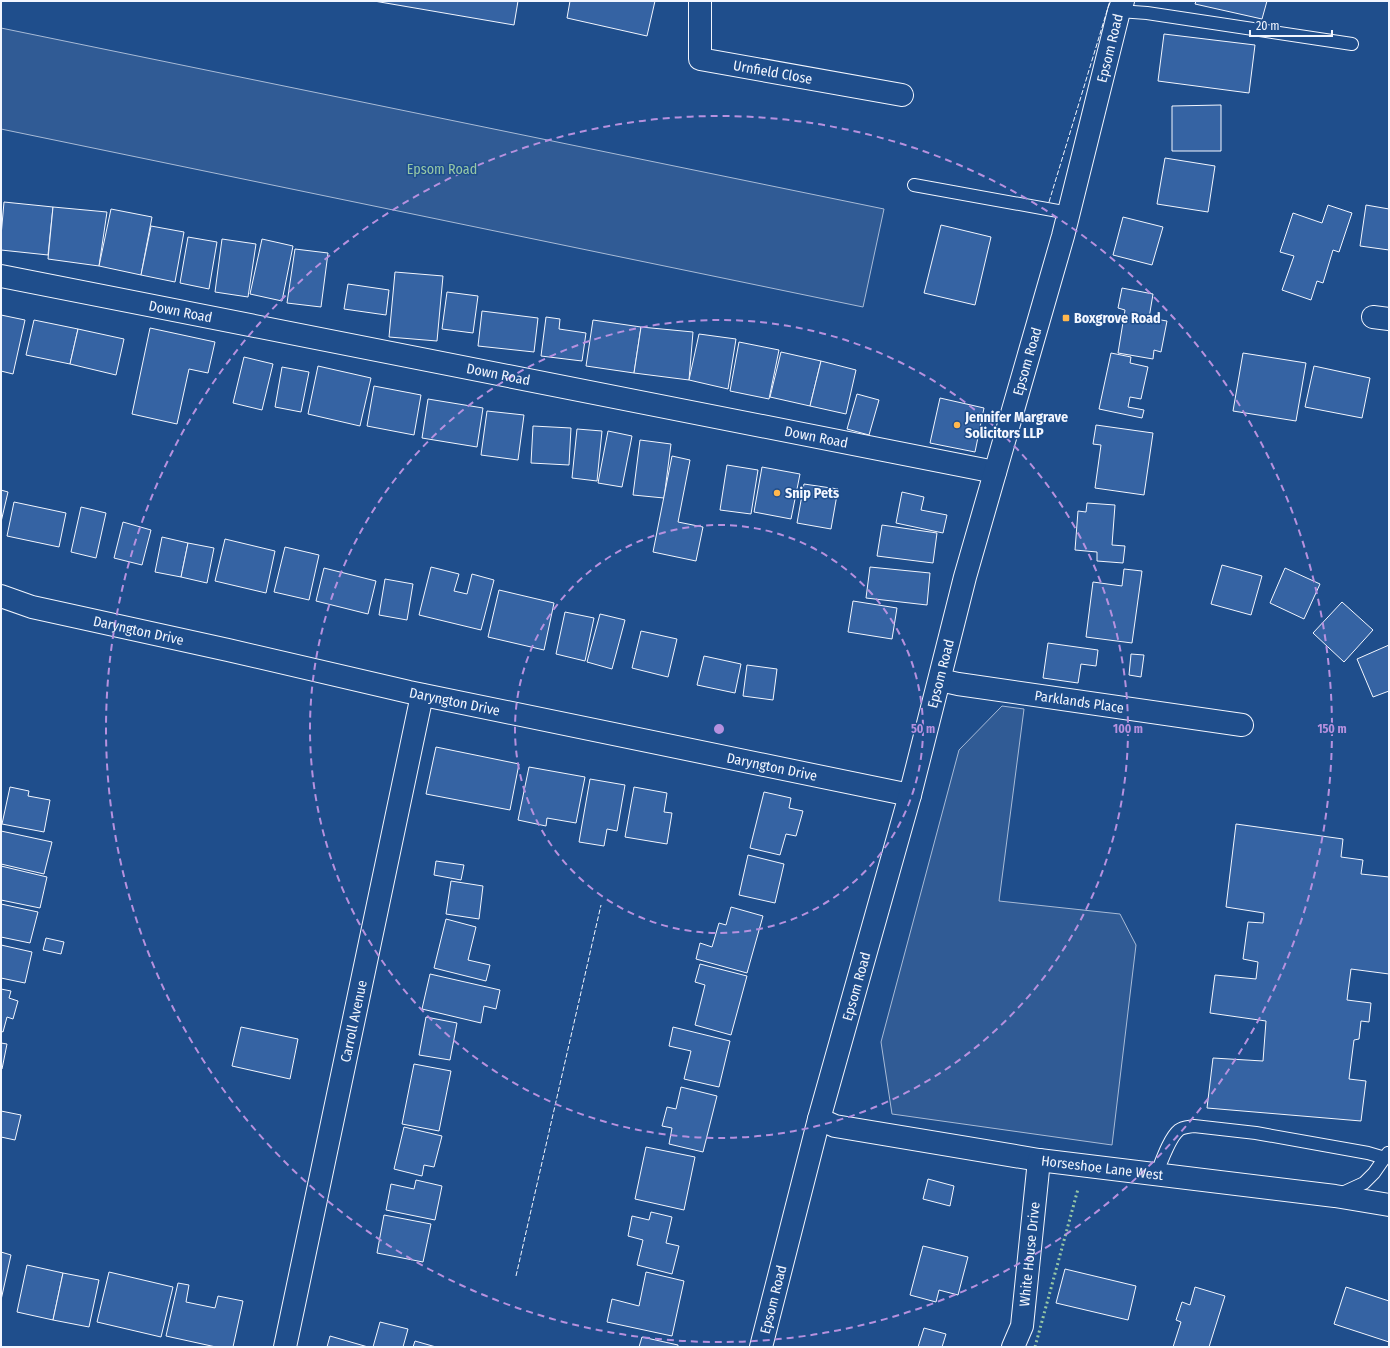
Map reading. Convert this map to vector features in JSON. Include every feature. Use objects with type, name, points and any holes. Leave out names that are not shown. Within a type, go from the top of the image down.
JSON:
[{"type":"street","name":"Urnfield Close","points":[[700,1],[700,59],[902,95]]},
{"type":"street","name":"Epsom Road","points":[[761,1347],[819,1119],[910,795],[965,577],[1069,213],[1121,6]]},
{"type":"street","name":"Down Road","points":[[1,276],[995,472]]},
{"type":"street","name":"Daryngton Drive","points":[[1,596],[32,607],[422,695],[910,795]]},
{"type":"street","name":"Parklands Place","points":[[940,680],[1242,725]]},
{"type":"street","name":"Carroll Avenue","points":[[285,1347],[422,695]]},
{"type":"street","name":"Horseshoe Lane West","points":[[819,1119],[835,1126],[1039,1160],[1335,1196],[1389,1205]]},
{"type":"street","name":"White House Drive","points":[[1013,1347],[1022,1326],[1039,1160]]},
{"type":"lane","points":[[1121,6],[1147,13],[1352,44]]},
{"type":"lane","points":[[914,185],[1069,213]]},
{"type":"lane","points":[[1156,1175],[1174,1136],[1179,1130],[1194,1126],[1256,1133],[1387,1155],[1374,1173],[1364,1183],[1335,1196]]},
{"type":"green space","name":"Epsom Road","points":[[1,28],[884,209],[863,307],[1,129]]},
{"type":"green space","points":[[1002,706],[1024,709],[999,901],[1120,914],[1136,945],[1112,1145],[892,1114],[881,1042],[959,750]]},
{"type":"building","points":[[374,1],[518,1],[514,25]]},
{"type":"building","points":[[570,1],[655,1],[647,36],[567,18]]},
{"type":"building","points":[[1196,1],[1267,1],[1262,19],[1195,4]]},
{"type":"building","points":[[1164,34],[1255,45],[1249,93],[1158,81]]},
{"type":"building","points":[[1221,105],[1221,151],[1172,151],[1172,106]]},
{"type":"building","points":[[1165,158],[1215,166],[1208,212],[1157,204]]},
{"type":"building","points":[[4,202],[53,207],[48,255],[1,250]]},
{"type":"building","points":[[1328,205],[1352,213],[1339,252],[1333,250],[1323,283],[1317,281],[1311,300],[1282,290],[1294,256],[1280,252],[1293,213],[1322,223]]},
{"type":"building","points":[[1366,205],[1389,209],[1389,250],[1360,246]]},
{"type":"building","points":[[53,207],[107,212],[99,266],[48,259]]},
{"type":"building","points":[[111,209],[152,217],[141,275],[99,266]]},
{"type":"building","points":[[1123,217],[1163,227],[1152,265],[1113,255]]},
{"type":"building","points":[[941,225],[991,237],[975,305],[924,293]]},
{"type":"building","points":[[151,226],[184,232],[175,282],[141,275]]},
{"type":"building","points":[[188,237],[217,242],[209,289],[180,283]]},
{"type":"building","points":[[222,239],[256,244],[248,297],[215,292]]},
{"type":"building","points":[[262,239],[293,246],[282,301],[250,294]]},
{"type":"building","points":[[295,249],[328,253],[321,307],[287,303]]},
{"type":"building","points":[[395,272],[443,276],[437,341],[389,337]]},
{"type":"building","points":[[348,284],[389,290],[386,315],[344,309]]},
{"type":"building","points":[[1122,288],[1153,294],[1149,318],[1167,321],[1161,352],[1154,350],[1153,359],[1118,353],[1125,310],[1118,308]]},
{"type":"building","points":[[447,292],[478,296],[473,333],[442,329]]},
{"type":"building","points":[[482,311],[538,318],[534,352],[478,346]]},
{"type":"building","points":[[1,315],[25,320],[13,374],[1,371]]},
{"type":"building","points":[[546,317],[560,319],[559,329],[586,333],[582,361],[541,356]]},
{"type":"building","points":[[34,320],[78,329],[70,364],[26,355]]},
{"type":"building","points":[[593,320],[641,327],[634,373],[586,366]]},
{"type":"building","points":[[641,327],[693,332],[689,380],[634,373]]},
{"type":"building","points":[[150,328],[215,342],[208,373],[189,369],[177,424],[132,414]]},
{"type":"building","points":[[78,329],[124,339],[116,375],[70,364]]},
{"type":"building","points":[[699,334],[736,339],[728,389],[689,380]]},
{"type":"building","points":[[739,342],[779,350],[769,399],[730,391]]},
{"type":"building","points":[[781,352],[821,361],[810,406],[770,397]]},
{"type":"building","points":[[1111,353],[1131,357],[1130,363],[1148,367],[1141,399],[1130,397],[1128,407],[1144,410],[1142,418],[1099,409]]},
{"type":"building","points":[[1243,353],[1306,363],[1296,421],[1233,411]]},
{"type":"building","points":[[244,357],[273,364],[262,410],[233,403]]},
{"type":"building","points":[[821,361],[856,370],[846,414],[810,406]]},
{"type":"building","points":[[318,366],[371,378],[360,426],[308,414]]},
{"type":"building","points":[[1314,366],[1370,378],[1362,418],[1305,407]]},
{"type":"building","points":[[282,367],[309,372],[301,412],[275,407]]},
{"type":"building","points":[[374,386],[421,395],[414,435],[367,426]]},
{"type":"building","points":[[857,394],[879,400],[869,435],[847,429]]},
{"type":"building","name":"Jennifer Margrave Solicitors LLP","points":[[940,398],[984,408],[975,452],[930,443]]},
{"type":"building","points":[[428,399],[483,408],[477,447],[422,438]]},
{"type":"building","points":[[487,411],[524,415],[518,460],[481,455]]},
{"type":"building","points":[[1096,425],[1153,433],[1144,495],[1095,488],[1101,445],[1093,444]]},
{"type":"building","points":[[533,426],[571,428],[569,465],[531,463]]},
{"type":"building","points":[[577,429],[602,431],[597,481],[572,478]]},
{"type":"building","points":[[608,431],[632,436],[622,487],[598,483]]},
{"type":"building","points":[[640,440],[671,444],[664,498],[633,495]]},
{"type":"building","points":[[672,456],[690,460],[678,522],[703,527],[696,561],[653,552]]},
{"type":"building","points":[[727,465],[758,470],[751,514],[720,510]]},
{"type":"building","name":"Snip Pets","points":[[762,467],[800,474],[791,519],[754,512]]},
{"type":"building","points":[[804,484],[838,489],[831,529],[797,523]]},
{"type":"building","points":[[1,490],[8,492],[1,522]]},
{"type":"building","points":[[902,492],[924,497],[921,510],[947,515],[943,533],[896,523]]},
{"type":"building","points":[[14,502],[66,513],[59,547],[7,536]]},
{"type":"building","points":[[1087,503],[1115,505],[1112,545],[1125,546],[1123,563],[1097,561],[1097,552],[1075,550],[1078,511],[1086,512]]},
{"type":"building","points":[[81,507],[106,513],[96,558],[71,552]]},
{"type":"building","points":[[123,522],[151,530],[142,565],[114,558]]},
{"type":"building","points":[[882,525],[937,533],[933,563],[877,556]]},
{"type":"building","points":[[162,537],[188,543],[181,577],[155,572]]},
{"type":"building","points":[[225,539],[275,551],[266,593],[215,581]]},
{"type":"building","points":[[188,543],[214,548],[207,583],[181,577]]},
{"type":"building","points":[[285,547],[319,555],[309,600],[274,592]]},
{"type":"building","points":[[1222,565],[1262,576],[1251,615],[1211,604]]},
{"type":"building","points":[[431,567],[459,574],[454,591],[467,594],[472,574],[494,580],[481,630],[419,615]]},
{"type":"building","points":[[870,567],[930,573],[927,605],[866,598]]},
{"type":"building","points":[[324,568],[376,581],[368,614],[316,601]]},
{"type":"building","points":[[1285,568],[1320,584],[1304,619],[1270,603]]},
{"type":"building","points":[[1124,569],[1142,571],[1132,643],[1086,637],[1093,582],[1122,586]]},
{"type":"building","points":[[385,579],[413,584],[407,620],[379,615]]},
{"type":"building","points":[[499,590],[554,603],[544,650],[488,637]]},
{"type":"building","points":[[853,601],[897,608],[892,639],[848,632]]},
{"type":"building","points":[[1342,602],[1373,630],[1344,662],[1313,633]]},
{"type":"building","points":[[565,612],[594,618],[585,661],[556,654]]},
{"type":"building","points":[[600,614],[625,620],[612,669],[587,662]]},
{"type":"building","points":[[641,631],[677,639],[668,677],[632,668]]},
{"type":"building","points":[[1048,643],[1098,650],[1096,666],[1081,664],[1078,683],[1043,678]]},
{"type":"building","points":[[1389,645],[1389,691],[1373,697],[1357,659]]},
{"type":"building","points":[[1131,654],[1144,655],[1141,677],[1129,675]]},
{"type":"building","points":[[704,656],[741,664],[735,693],[697,685]]},
{"type":"building","points":[[747,665],[777,669],[773,700],[743,696]]},
{"type":"building","points":[[436,747],[519,764],[510,810],[426,794]]},
{"type":"building","points":[[529,767],[585,777],[576,823],[547,818],[546,826],[518,820]]},
{"type":"building","points":[[590,779],[625,785],[617,831],[607,829],[604,846],[579,842]]},
{"type":"building","points":[[10,787],[29,791],[28,796],[50,800],[44,832],[2,824]]},
{"type":"building","points":[[634,787],[667,793],[664,812],[672,813],[667,844],[625,837]]},
{"type":"building","points":[[764,792],[791,798],[789,808],[803,811],[796,836],[786,834],[780,855],[750,848]]},
{"type":"building","points":[[1236,824],[1343,839],[1341,857],[1363,860],[1361,874],[1389,877],[1389,974],[1351,969],[1347,1000],[1371,1003],[1369,1022],[1361,1021],[1359,1039],[1354,1040],[1349,1079],[1366,1081],[1361,1121],[1207,1108],[1213,1058],[1263,1061],[1266,1021],[1210,1013],[1215,975],[1256,979],[1258,962],[1243,959],[1248,922],[1263,923],[1264,913],[1226,907]]},
{"type":"building","points":[[1,831],[52,842],[44,874],[1,864]]},
{"type":"building","points":[[748,855],[784,864],[775,903],[739,895]]},
{"type":"building","points":[[436,861],[464,865],[461,880],[434,875]]},
{"type":"building","points":[[1,866],[47,877],[40,908],[1,900]]},
{"type":"building","points":[[451,881],[483,886],[479,919],[446,914]]},
{"type":"building","points":[[1,904],[38,912],[30,943],[1,937]]},
{"type":"building","points":[[731,907],[763,916],[747,973],[696,959],[700,943],[712,947],[719,923],[726,925]]},
{"type":"building","points":[[446,919],[476,927],[468,960],[490,965],[486,981],[434,968]]},
{"type":"building","points":[[46,938],[64,942],[61,954],[43,950]]},
{"type":"building","points":[[1,945],[32,952],[25,983],[1,978]]},
{"type":"building","points":[[700,964],[747,976],[731,1035],[695,1025],[705,985],[695,982]]},
{"type":"building","points":[[430,974],[500,990],[496,1009],[484,1006],[481,1023],[422,1009]]},
{"type":"building","points":[[1,989],[11,991],[9,998],[18,1001],[13,1019],[7,1017],[3,1032],[1,1031]]},
{"type":"building","points":[[426,1017],[457,1023],[450,1060],[419,1055]]},
{"type":"building","points":[[241,1027],[298,1039],[290,1079],[232,1066]]},
{"type":"building","points":[[673,1027],[730,1041],[719,1087],[684,1079],[691,1051],[669,1046]]},
{"type":"building","points":[[1,1043],[7,1044],[2,1069],[1,1069]]},
{"type":"building","points":[[414,1064],[451,1071],[439,1131],[402,1124]]},
{"type":"building","points":[[681,1087],[717,1096],[703,1152],[669,1144],[672,1128],[662,1126],[667,1107],[676,1109]]},
{"type":"building","points":[[1,1111],[21,1115],[15,1140],[1,1137]]},
{"type":"building","points":[[404,1127],[442,1136],[434,1167],[424,1165],[422,1176],[394,1169]]},
{"type":"building","points":[[646,1147],[695,1157],[684,1210],[635,1199]]},
{"type":"building","points":[[928,1179],[954,1186],[950,1206],[923,1199]]},
{"type":"building","points":[[416,1180],[442,1186],[435,1220],[386,1210],[391,1184],[414,1189]]},
{"type":"building","points":[[651,1212],[672,1217],[666,1243],[679,1246],[672,1274],[637,1265],[643,1240],[628,1236],[632,1216],[649,1220]]},
{"type":"building","points":[[384,1215],[431,1224],[423,1262],[377,1253]]},
{"type":"building","points":[[923,1246],[968,1257],[958,1295],[939,1290],[936,1302],[910,1295]]},
{"type":"building","points":[[1,1252],[11,1255],[1,1300]]},
{"type":"building","points":[[27,1265],[63,1273],[53,1320],[17,1312]]},
{"type":"building","points":[[1065,1269],[1136,1286],[1128,1320],[1056,1303]]},
{"type":"building","points":[[109,1272],[173,1287],[161,1337],[97,1322]]},
{"type":"building","points":[[646,1272],[684,1281],[672,1336],[607,1322],[612,1299],[639,1306]]},
{"type":"building","points":[[63,1273],[99,1280],[89,1327],[53,1320]]},
{"type":"building","points":[[178,1283],[189,1285],[186,1302],[215,1308],[218,1296],[243,1301],[233,1347],[216,1347],[166,1336]]},
{"type":"building","points":[[1195,1287],[1225,1296],[1209,1347],[1173,1347],[1181,1322],[1176,1320],[1182,1302],[1190,1305]]},
{"type":"building","points":[[1346,1287],[1389,1301],[1389,1342],[1334,1324]]},
{"type":"building","points":[[380,1322],[408,1329],[403,1347],[373,1347]]},
{"type":"building","points":[[924,1328],[946,1334],[942,1347],[918,1347]]},
{"type":"building","points":[[330,1336],[368,1347],[327,1347]]},
{"type":"building","points":[[642,1337],[678,1345],[678,1347],[639,1347]]},
{"type":"building","points":[[415,1341],[436,1347],[413,1347]]},
{"type":"hedge","points":[[1035,1347],[1078,1189]]},
{"type":"fence","points":[[1049,202],[1110,1]]},
{"type":"fence","points":[[516,1276],[601,905]]},
{"type":"place","name":"Boxgrove Road","points":[[1066,318]]},
{"type":"place","name":"Jennifer Margrave Solicitors LLP","points":[[957,425]]},
{"type":"place","name":"Snip Pets","points":[[777,493]]}]
